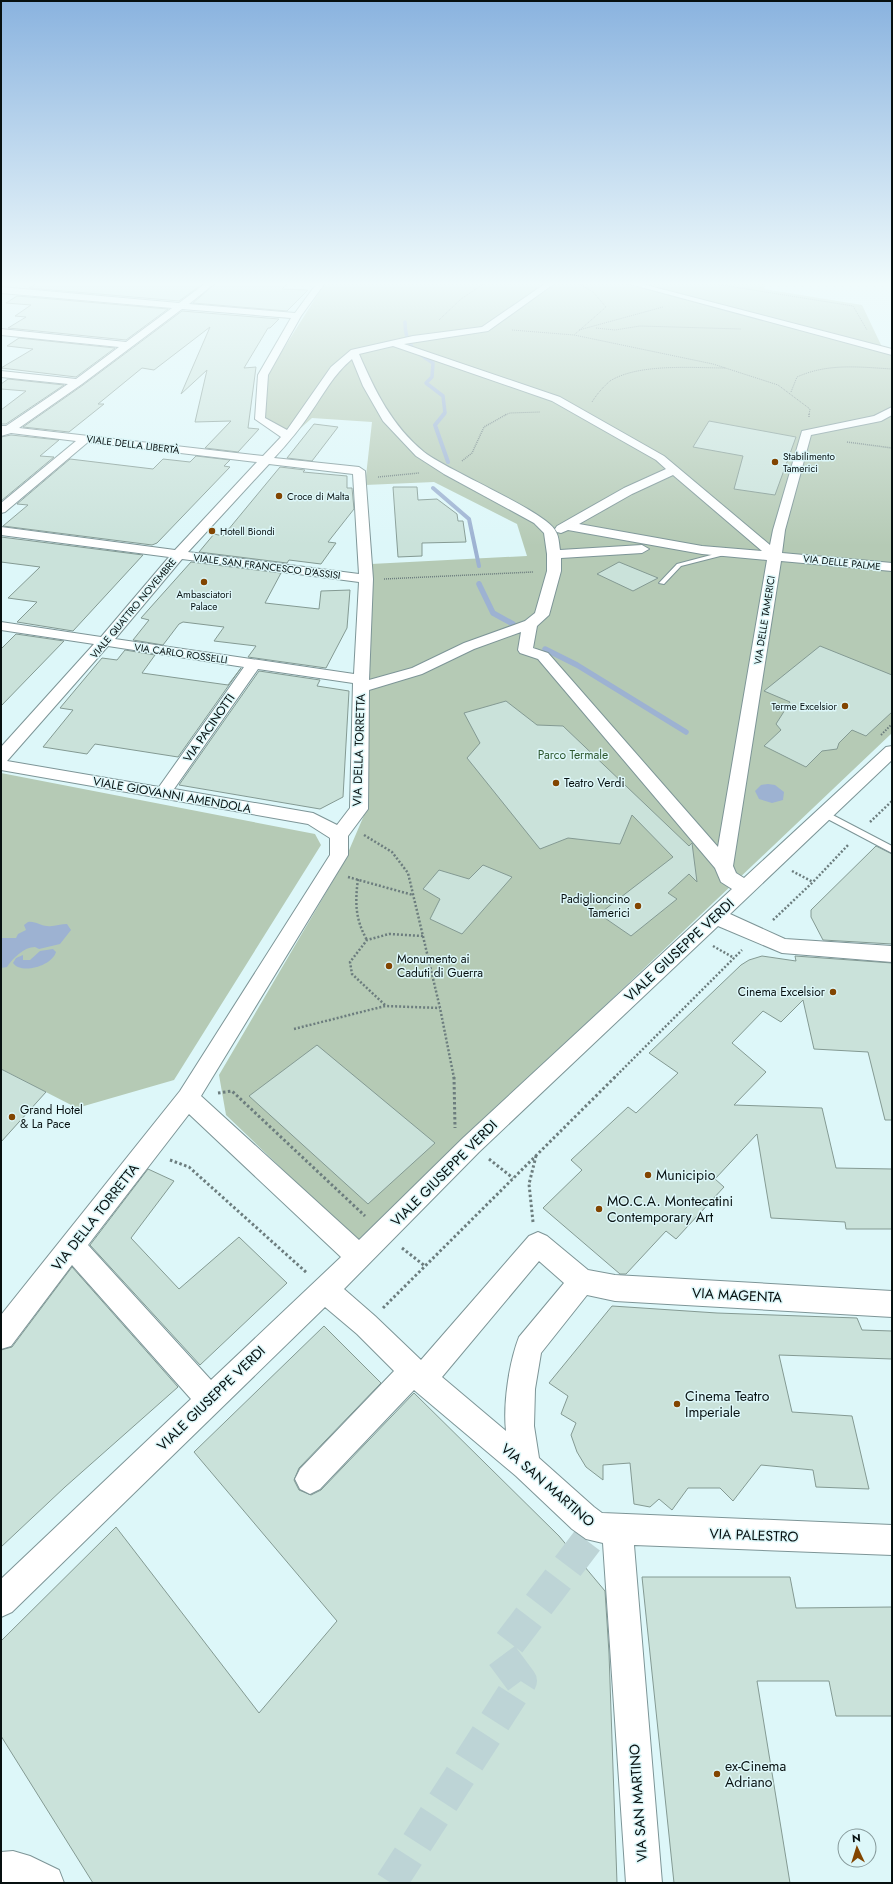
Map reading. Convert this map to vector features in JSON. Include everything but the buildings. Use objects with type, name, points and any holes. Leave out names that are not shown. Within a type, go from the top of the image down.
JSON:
[{"type":"street","points":[[4,432],[93,371]]},
{"type":"street","points":[[265,371],[263,375],[260,419],[288,436]]},
{"type":"street","name":"VIALE QUATTRO NOVEMBRE","points":[[1,757],[105,641],[178,555],[288,436],[306,412],[333,371]]},
{"type":"street","points":[[361,683],[417,670],[469,646],[530,624],[542,615],[554,571],[554,554],[550,532],[538,520],[448,472],[420,454],[388,421],[368,386],[362,371]]},
{"type":"street","points":[[474,371],[556,399],[660,458],[740,524],[774,556]]},
{"type":"street","points":[[1,374],[78,382]]},
{"type":"street","points":[[811,432],[876,419],[891,411]]},
{"type":"street","name":"VIALE DELLA LIBERTÀ","points":[[4,432],[85,439],[266,460]]},
{"type":"street","name":"VIA DELLE TAMERICI","points":[[724,866],[779,530],[811,432]]},
{"type":"street","points":[[1,509],[85,439]]},
{"type":"street","points":[[266,460],[359,471],[360,478]]},
{"type":"street","points":[[550,532],[567,526],[628,491],[674,470]]},
{"type":"street","name":"VIA DELLA TORRETTA","points":[[1,1336],[188,1098],[339,855],[343,830],[359,809],[361,683],[366,579],[360,478]]},
{"type":"street","points":[[567,526],[702,550]]},
{"type":"street","name":"VIALE SAN FRANCESCO D'ASSISI","points":[[1,531],[366,579]]},
{"type":"street","points":[[554,554],[663,548],[702,550]]},
{"type":"street","name":"VIA DELLE PALME","points":[[702,550],[892,567]]},
{"type":"street","points":[[530,624],[525,650],[543,656],[724,866],[728,877],[745,888]]},
{"type":"street","name":"VIA CARLO ROSSELLI","points":[[1,626],[254,664],[361,683]]},
{"type":"street","name":"VIA PACINOTTI","points":[[163,793],[254,664]]},
{"type":"street","name":"VIALE GIUSEPPE VERDI","points":[[1,1601],[209,1399],[384,1233],[471,1145],[892,751]]},
{"type":"street","name":"VIALE GIOVANNI AMENDOLA","points":[[1,765],[313,819],[343,830]]},
{"type":"street","points":[[715,916],[782,946],[892,954]]},
{"type":"street","points":[[188,1098],[359,1256]]},
{"type":"street","points":[[310,1479],[418,1375],[538,1244],[582,1281],[529,1347],[520,1389],[520,1426],[526,1466]]},
{"type":"street","points":[[72,1246],[209,1399]]},
{"type":"street","name":"VIA MAGENTA","points":[[582,1281],[615,1288],[892,1304]]},
{"type":"street","name":"VIA SAN MARTINO","points":[[325,1290],[366,1325],[418,1375],[526,1466],[583,1518],[597,1528],[617,1529],[644,1883]]},
{"type":"street","name":"VIA PALESTRO","points":[[617,1529],[892,1540]]},
{"type":"street","points":[[1,1870],[10,1869],[32,1874],[46,1883]]},
{"type":"lane","points":[[662,583],[679,565],[730,552]]},
{"type":"lane","points":[[825,814],[892,850]]},
{"type":"path","points":[[360,478],[448,472],[472,453],[484,427],[510,413],[547,411],[583,415],[596,395],[613,380],[639,372],[652,371]]},
{"type":"path","points":[[735,371],[778,385],[791,392],[810,409],[811,432],[832,440],[892,448]]},
{"type":"path","points":[[791,392],[797,377],[811,371]]},
{"type":"path","points":[[366,579],[554,571]]},
{"type":"path","points":[[366,1325],[757,935],[813,882],[892,800]]},
{"type":"path","points":[[343,830],[392,852],[408,873],[440,1008],[454,1078],[455,1131],[513,1178]]},
{"type":"path","points":[[328,872],[413,895]]},
{"type":"path","points":[[358,880],[355,905],[356,912],[358,925],[367,940]]},
{"type":"path","points":[[385,1006],[352,974],[350,962],[367,940],[389,934],[423,936]]},
{"type":"path","points":[[294,1029],[385,1006],[440,1008]]},
{"type":"path","points":[[188,1098],[232,1091],[384,1233],[425,1266]]},
{"type":"path","points":[[144,1154],[164,1158],[189,1167],[325,1290]]},
{"type":"path","points":[[536,1155],[529,1184],[531,1214],[538,1244]]},
{"type":"green space","name":"Parco Termale","points":[[270,371],[892,371],[892,733],[357,1241],[226,1115],[219,1075],[344,862],[368,806],[371,564],[527,556],[517,524],[434,482],[365,485],[372,422],[312,418],[293,435],[265,417],[267,375]]},
{"type":"green space","points":[[1,773],[315,834],[321,845],[174,1080],[77,1108],[1,1069]]},
{"type":"water","points":[[761,785],[775,785],[784,792],[783,800],[772,803],[759,799],[755,791]]},
{"type":"water","points":[[28,922],[50,926],[67,924],[71,930],[60,944],[39,949],[31,947],[23,951],[12,960],[7,967],[1,968],[1,938],[16,938],[18,934],[26,930],[24,925]]},
{"type":"water","points":[[53,949],[56,952],[53,957],[43,965],[23,968],[17,967],[13,963],[16,958],[23,955],[23,960],[30,960],[40,951]]},
{"type":"waterway","points":[[432,371],[432,377],[426,383],[443,396],[444,414]]},
{"type":"waterway","points":[[444,414],[435,425],[448,462]]},
{"type":"waterway","points":[[433,488],[469,519],[479,566]]},
{"type":"waterway","points":[[479,584],[493,613],[513,624]]},
{"type":"waterway","points":[[545,649],[577,665],[686,732]]},
{"type":"tunnel","points":[[391,1883],[521,1681],[501,1654],[597,1528]]},
{"type":"place","name":"Stabilimento Tamerici","points":[[775,462]]},
{"type":"place","name":"Croce di Malta","points":[[279,496]]},
{"type":"place","name":"Hotell Biondi","points":[[212,531]]},
{"type":"place","name":"Ambasciatori Palace","points":[[204,582]]},
{"type":"place","name":"Terme Excelsior","points":[[845,706]]},
{"type":"place","name":"Teatro Verdi","points":[[556,783]]},
{"type":"place","name":"Padiglioncino Tamerici","points":[[638,906]]},
{"type":"place","name":"Monumento ai Caduti di Guerra","points":[[389,966]]},
{"type":"place","name":"Cinema Excelsior","points":[[833,992]]},
{"type":"place","name":"Grand Hotel & La Pace","points":[[12,1117]]},
{"type":"place","name":"Municipio","points":[[648,1175]]},
{"type":"place","name":"MO.C.A. Montecatini Contemporary Art","points":[[599,1209]]},
{"type":"place","name":"Cinema Teatro Imperiale","points":[[677,1404]]},
{"type":"place","name":"ex-Cinema Adriano","points":[[717,1774]]}]
